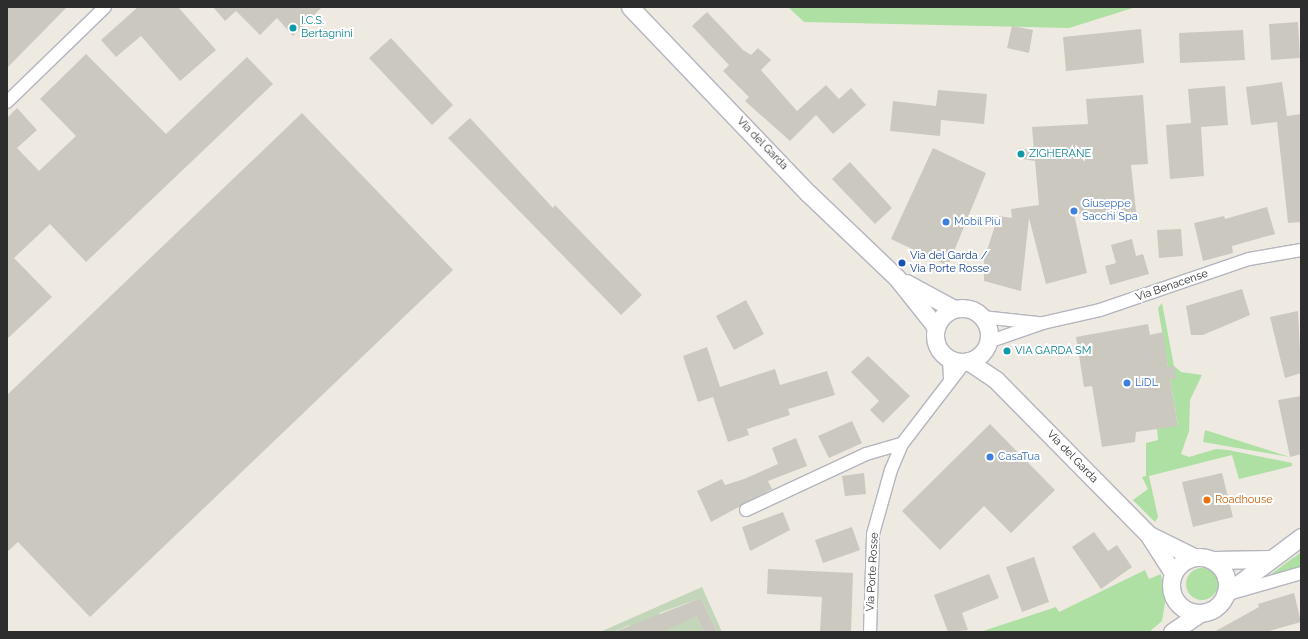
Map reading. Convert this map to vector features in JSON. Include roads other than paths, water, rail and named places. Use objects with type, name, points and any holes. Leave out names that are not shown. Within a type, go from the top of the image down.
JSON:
[{"type":"street","points":[[7,102],[105,7]]},
{"type":"street","name":"Via del Garda","points":[[630,7],[808,193],[897,278],[936,327]]},
{"type":"street","name":"Via Benacense","points":[[1043,323],[1073,318],[1249,259],[1301,250]]},
{"type":"street","name":"Via del Garda","points":[[897,278],[952,308]]},
{"type":"street","points":[[952,308],[968,308],[982,317],[1043,323],[986,346],[961,360],[937,347],[936,327],[952,308]]},
{"type":"street","points":[[982,317],[988,329],[986,346]]},
{"type":"street","name":"Via del Garda","points":[[986,346],[996,380]]},
{"type":"street","name":"Via del Garda","points":[[961,360],[996,380],[1148,534],[1173,573]]},
{"type":"street","name":"Via Porte Rosse","points":[[870,632],[873,534],[902,444],[950,381],[961,360]]},
{"type":"street","points":[[746,510],[866,454],[902,444]]},
{"type":"street","name":"Via del Garda","points":[[1148,534],[1194,557]]},
{"type":"street","points":[[1174,631],[1200,613],[1215,607],[1225,594],[1238,588],[1271,559],[1301,537]]},
{"type":"street","points":[[1174,631],[1176,602],[1171,588],[1173,573],[1184,561],[1194,557],[1213,560],[1271,559]]},
{"type":"street","points":[[1213,560],[1226,579],[1225,594]]},
{"type":"street","points":[[1225,594],[1256,588],[1301,573]]},
{"type":"street","points":[[1176,602],[1191,612],[1200,613]]},
{"type":"place","name":"I.C.S. Bertagnini","points":[[293,28]]},
{"type":"place","name":"ZIGHERANE","points":[[1021,154]]},
{"type":"place","name":"Giuseppe Sacchi Spa","points":[[1074,211]]},
{"type":"place","name":"Mobil Più","points":[[946,222]]},
{"type":"place","name":"Via del Garda / Via Porte Rosse","points":[[902,263]]},
{"type":"place","name":"VIA GARDA SM","points":[[1007,351]]},
{"type":"place","name":"LiDL","points":[[1127,383]]},
{"type":"place","name":"CasaTua","points":[[990,457]]},
{"type":"place","name":"Roadhouse","points":[[1207,500]]}]
